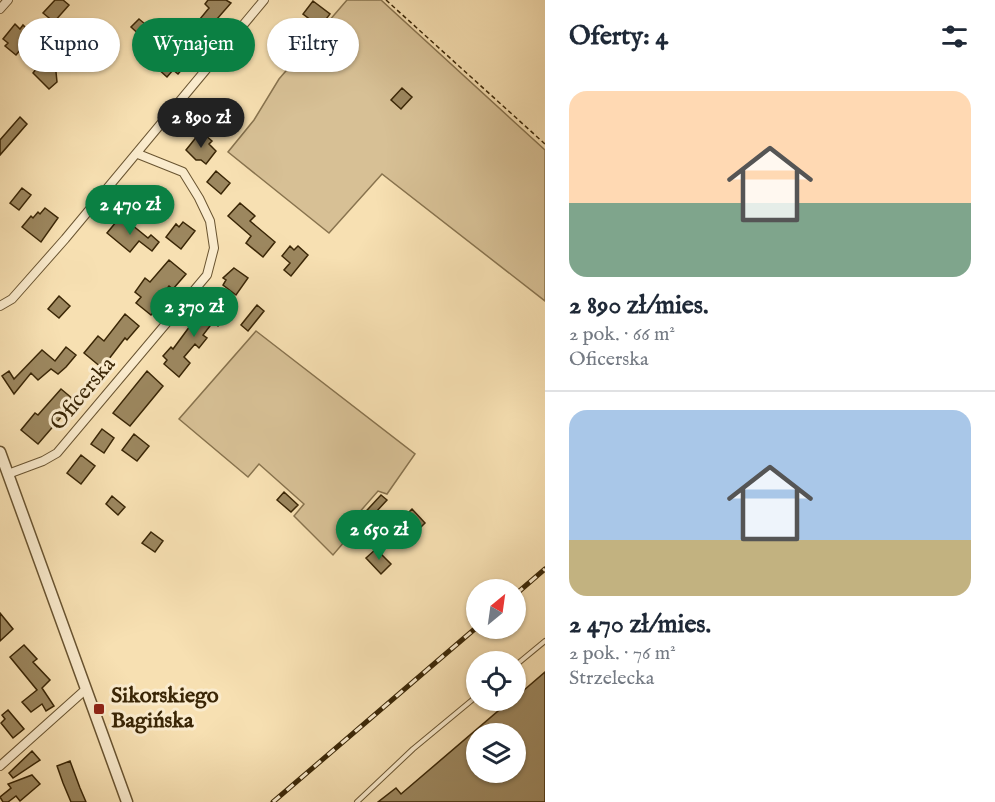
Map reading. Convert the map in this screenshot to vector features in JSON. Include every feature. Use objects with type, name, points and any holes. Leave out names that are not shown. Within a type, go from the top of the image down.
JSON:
[{"type":"street","points":[[0,9],[8,0]]},
{"type":"street","points":[[0,306],[12,299],[138,154],[264,0]]},
{"type":"street","name":"Oficerska","points":[[8,474],[43,461],[57,453],[207,275],[214,248],[210,221],[199,198],[183,172],[138,154]]},
{"type":"street","points":[[0,453],[127,802]]},
{"type":"street","points":[[0,766],[85,690]]},
{"type":"lane","points":[[526,657],[545,641]]},
{"type":"lane","points":[[357,802],[413,749],[466,705]]},
{"type":"path","points":[[386,0],[545,144]]},
{"type":"shaded area","points":[[347,0],[381,0],[545,150],[545,301],[382,174],[329,233],[228,152],[254,120],[285,72],[359,72],[359,18],[332,18]]},
{"type":"shaded area","points":[[256,331],[415,454],[387,494],[378,491],[350,523],[356,528],[333,555],[294,516],[304,504],[259,464],[248,477],[179,419]]},
{"type":"building","points":[[55,0],[63,0],[69,5],[58,18],[49,18],[43,13]]},
{"type":"building","points":[[208,0],[226,0],[231,3],[218,18],[201,18],[209,8],[205,4]]},
{"type":"building","points":[[313,1],[330,14],[327,18],[308,18],[303,14]]},
{"type":"building","points":[[15,24],[18,27],[18,53],[16,55],[5,46],[8,43],[3,39]]},
{"type":"building","points":[[56,72],[57,82],[49,89],[33,73]]},
{"type":"building","points":[[161,72],[171,72],[167,77]]},
{"type":"building","points":[[402,88],[412,97],[401,109],[391,100]]},
{"type":"building","points":[[231,108],[243,118],[235,128],[223,118]]},
{"type":"building","points":[[20,117],[27,124],[0,155],[0,140]]},
{"type":"building","points":[[198,135],[203,138],[205,135],[212,141],[209,144],[216,151],[206,164],[201,160],[196,160],[186,150]]},
{"type":"building","points":[[216,171],[230,183],[221,194],[207,182]]},
{"type":"building","points":[[22,188],[31,195],[19,210],[10,203]]},
{"type":"building","points":[[240,203],[255,216],[250,221],[275,242],[263,257],[246,243],[251,236],[228,216]]},
{"type":"building","points":[[45,208],[58,218],[41,242],[22,227],[31,216],[33,218],[38,212],[40,214]]},
{"type":"building","points":[[121,216],[148,238],[151,235],[159,242],[152,251],[139,241],[130,252],[107,233]]},
{"type":"building","points":[[183,222],[195,231],[181,249],[166,237],[176,224],[179,227]]},
{"type":"building","points":[[290,246],[294,250],[298,246],[308,255],[291,276],[284,270],[290,263],[282,256]]},
{"type":"building","points":[[169,260],[186,274],[173,289],[169,286],[156,302],[160,304],[151,315],[136,303],[141,297],[135,292],[145,278],[150,282]]},
{"type":"building","points":[[234,268],[248,278],[236,295],[223,285],[226,280],[223,278]]},
{"type":"building","points":[[59,296],[70,306],[59,318],[48,309]]},
{"type":"building","points":[[217,299],[231,310],[218,326],[213,322],[203,335],[207,338],[199,348],[195,344],[184,357],[190,363],[179,377],[164,364],[167,360],[163,356],[171,347],[173,349],[190,326],[197,323]]},
{"type":"building","points":[[257,305],[264,311],[248,331],[241,325]]},
{"type":"building","points":[[125,314],[139,326],[127,340],[125,338],[102,368],[84,353],[98,336],[104,341]]},
{"type":"building","points":[[66,347],[76,355],[66,367],[58,374],[51,369],[38,380],[31,373],[14,394],[2,376],[9,371],[14,379],[42,350],[55,361]]},
{"type":"building","points":[[147,371],[163,386],[130,426],[113,413]]},
{"type":"building","points":[[61,389],[73,399],[67,406],[69,408],[38,444],[21,430],[35,413],[38,415]]},
{"type":"building","points":[[102,429],[114,438],[104,453],[91,444]]},
{"type":"building","points":[[134,434],[149,446],[137,461],[122,450]]},
{"type":"building","points":[[81,455],[95,466],[81,484],[67,473]]},
{"type":"building","points":[[284,492],[298,505],[291,512],[277,500]]},
{"type":"building","points":[[381,495],[387,500],[363,526],[357,521]]},
{"type":"building","points":[[112,496],[125,507],[118,515],[106,504]]},
{"type":"building","points":[[412,509],[425,523],[418,530],[405,516]]},
{"type":"building","points":[[151,532],[163,541],[155,552],[142,543]]},
{"type":"building","points":[[376,549],[391,564],[381,574],[366,558]]},
{"type":"building","points":[[0,613],[13,629],[0,641]]},
{"type":"building","points":[[24,645],[37,659],[33,662],[50,680],[42,688],[54,706],[46,711],[42,704],[31,712],[22,702],[37,690],[10,657]]},
{"type":"building","points":[[545,672],[545,802],[378,802],[396,788],[401,794],[466,738],[466,783],[526,783],[526,723],[484,723],[498,711],[526,711],[526,688]]},
{"type":"building","points":[[8,710],[24,729],[13,738],[1,723],[5,719],[2,715]]},
{"type":"building","points":[[32,751],[40,760],[13,778],[9,773]]},
{"type":"building","points":[[70,761],[86,802],[71,802],[63,783],[57,766]]},
{"type":"building","points":[[32,775],[40,784],[20,801],[16,796],[8,802],[3,802],[0,797],[11,788],[8,784]]},
{"type":"railway","points":[[526,585],[545,569]]},
{"type":"railway","points":[[273,802],[466,636]]},
{"type":"place","name":"Sikorskiego Bagińska","points":[[99,709]]}]
